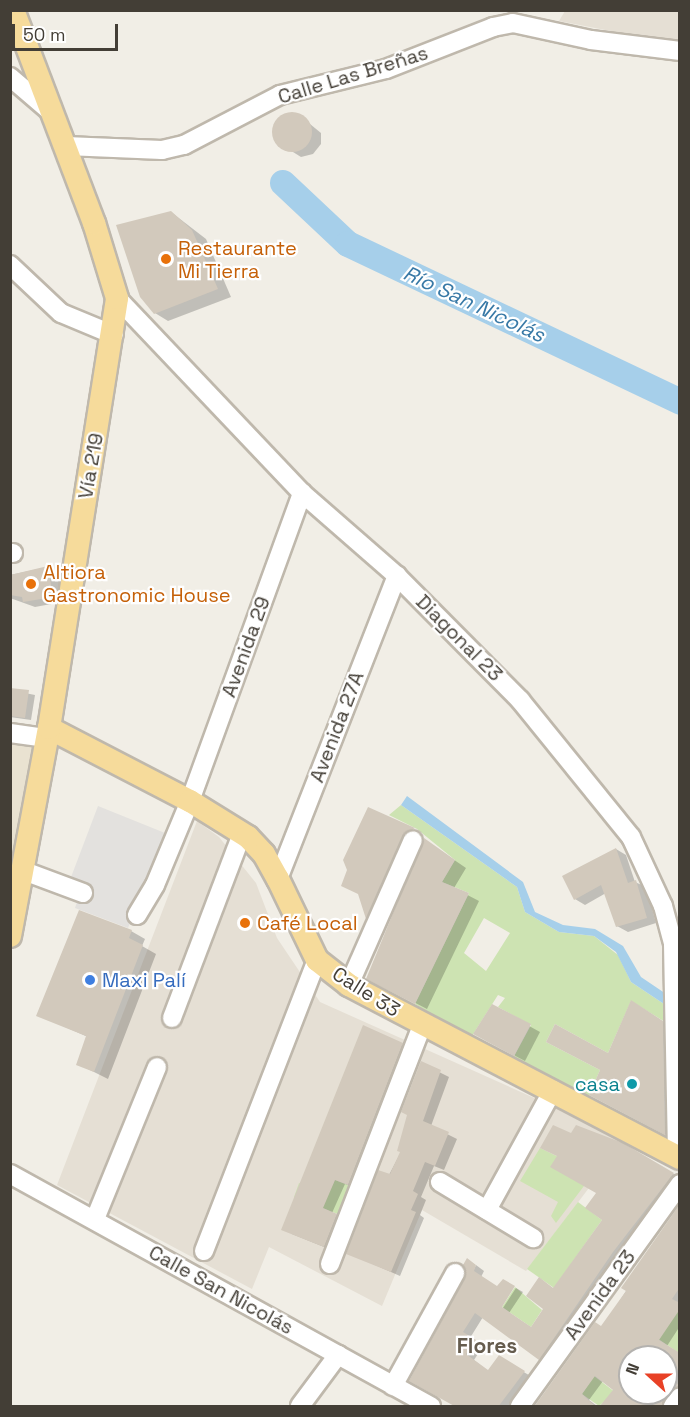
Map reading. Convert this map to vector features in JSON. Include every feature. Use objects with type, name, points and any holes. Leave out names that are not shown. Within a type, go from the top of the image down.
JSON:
[{"type":"main road","name":"Vía 219","points":[[10,936],[24,871],[48,733],[114,335],[117,298],[107,261],[66,146],[13,10]]},
{"type":"main road","name":"Calle 33","points":[[48,733],[190,801],[242,834],[264,854],[317,960],[349,985],[422,1026],[553,1090],[678,1158]]},
{"type":"street","name":"Calle Las Breñas","points":[[66,146],[162,150],[184,145],[280,95],[386,69],[493,27],[513,23],[591,40],[680,51]]},
{"type":"street","points":[[10,76],[51,112]]},
{"type":"street","points":[[10,265],[61,314],[114,335]]},
{"type":"street","name":"Diagonal 23","points":[[117,298],[302,493],[397,576],[520,700],[631,837],[663,906],[673,944],[678,1046],[678,1158]]},
{"type":"street","name":"Avenida 29","points":[[137,915],[155,885],[190,801],[302,493]]},
{"type":"street","name":"Avenida 27A","points":[[278,879],[397,576]]},
{"type":"street","points":[[10,733],[48,733]]},
{"type":"street","points":[[172,1018],[242,834]]},
{"type":"street","points":[[349,985],[413,840]]},
{"type":"street","points":[[24,871],[83,893]]},
{"type":"street","points":[[204,1251],[317,960]]},
{"type":"street","points":[[330,1263],[422,1026]]},
{"type":"street","points":[[94,1219],[157,1067]]},
{"type":"street","points":[[487,1210],[553,1090]]},
{"type":"street","name":"Calle San Nicolás","points":[[10,1174],[339,1355],[400,1396],[431,1407]]},
{"type":"street","points":[[440,1182],[533,1238]]},
{"type":"street","name":"Avenida 23","points":[[520,1407],[680,1184]]},
{"type":"street","points":[[400,1396],[455,1273]]},
{"type":"street","points":[[300,1407],[339,1355]]},
{"type":"street","points":[[673,1407],[680,1397]]},
{"type":"shaded area","points":[[565,11],[679,11],[679,39],[662,41],[559,21]]},
{"type":"shaded area","points":[[11,738],[33,742],[11,868]]},
{"type":"shaded area","points":[[98,806],[165,833],[128,928],[75,908],[78,899],[65,893]]},
{"type":"shaded area","points":[[197,821],[219,837],[256,883],[277,938],[320,1002],[626,1139],[526,1271],[422,1210],[382,1306],[269,1247],[252,1289],[57,1185]]},
{"type":"green space","points":[[401,805],[517,887],[525,912],[559,932],[594,936],[618,955],[631,982],[670,1008],[670,1025],[631,1001],[608,1053],[555,1024],[546,1042],[600,1070],[588,1098],[511,1062],[531,1025],[498,1007],[505,998],[498,995],[470,1039],[415,1004],[469,893],[442,882],[455,860],[417,829],[389,815]],"holes":[[[484,918],[510,933],[486,971],[464,953]]]},
{"type":"green space","points":[[540,1148],[593,1174],[556,1223],[551,1216],[558,1202],[520,1181]]},
{"type":"green space","points":[[335,1180],[356,1188],[343,1216],[294,1197],[299,1183],[328,1194]]},
{"type":"green space","points":[[578,1202],[602,1220],[554,1288],[527,1269]]},
{"type":"green space","points":[[515,1287],[542,1310],[531,1327],[502,1307]]},
{"type":"green space","points":[[679,1309],[679,1353],[678,1345],[667,1345],[651,1334]]},
{"type":"green space","points":[[594,1376],[615,1392],[599,1406],[582,1394]]},
{"type":"water","points":[[407,796],[523,882],[535,912],[563,925],[595,929],[623,946],[641,977],[675,1000],[670,1008],[631,982],[616,952],[594,936],[559,932],[525,912],[517,887],[401,805]]},
{"type":"building","points":[[292,112],[306,118],[312,132],[306,146],[292,152],[278,146],[272,132],[278,118]]},
{"type":"building","name":"Restaurante Mi Tierra","points":[[171,211],[192,230],[218,289],[154,314],[140,297],[116,225]]},
{"type":"building","name":"Altiora Gastronomic House","points":[[48,566],[53,597],[23,602],[22,597],[10,595],[10,575]]},
{"type":"building","points":[[10,688],[29,690],[25,718],[10,716]]},
{"type":"building","points":[[368,807],[415,828],[403,835],[366,919],[358,894],[341,886],[347,870],[343,860]]},
{"type":"building","points":[[424,838],[455,860],[442,882],[469,893],[415,1004],[366,979]]},
{"type":"building","points":[[616,848],[628,883],[636,880],[647,918],[616,927],[601,885],[574,900],[562,876]]},
{"type":"building","name":"Maxi Palí","points":[[79,910],[132,930],[129,938],[143,945],[94,1072],[76,1065],[86,1036],[36,1016]]},
{"type":"building","name":"casa","points":[[631,1000],[663,1021],[665,1135],[589,1095],[600,1070],[546,1042],[555,1024],[608,1053]]},
{"type":"building","points":[[492,1004],[531,1024],[514,1056],[473,1034]]},
{"type":"building","points":[[363,1025],[403,1043],[348,1185],[335,1180],[323,1208],[337,1214],[324,1247],[281,1230]]},
{"type":"building","points":[[421,1061],[441,1070],[423,1121],[449,1132],[435,1166],[425,1162],[413,1191],[418,1194],[411,1210],[416,1212],[391,1272],[346,1254],[378,1170],[390,1174],[400,1152],[397,1151],[407,1115],[401,1112]]},
{"type":"building","points":[[553,1125],[571,1133],[576,1125],[623,1143],[674,1173],[613,1252],[539,1360],[475,1313],[463,1332],[476,1340],[466,1354],[488,1370],[499,1355],[525,1371],[498,1407],[456,1407],[409,1381],[465,1278],[463,1265],[467,1258],[476,1265],[474,1271],[497,1286],[503,1279],[515,1286],[502,1307],[531,1327],[543,1309],[526,1296],[539,1277],[553,1288],[602,1220],[585,1208],[596,1193],[550,1167],[557,1156],[540,1148]]},
{"type":"building","points":[[680,1204],[680,1287],[672,1299],[680,1303],[680,1309],[659,1340],[667,1345],[618,1345],[618,1405],[663,1405],[662,1407],[599,1407],[613,1390],[595,1376],[582,1394],[596,1407],[534,1407],[595,1322],[601,1326],[626,1291],[621,1288]]},
{"type":"building","points":[[678,1352],[680,1353],[678,1370]]},
{"type":"waterway","name":"Río San Nicolás","points":[[283,183],[348,244],[680,402]]},
{"type":"place","name":"Restaurante Mi Tierra","points":[[166,259]]},
{"type":"place","name":"Altiora Gastronomic House","points":[[31,584]]},
{"type":"place","name":"Café Local","points":[[245,923]]},
{"type":"place","name":"Maxi Palí","points":[[90,980]]},
{"type":"place","name":"casa","points":[[632,1084]]},
{"type":"district","name":"Flores","points":[[487,1346]]}]
